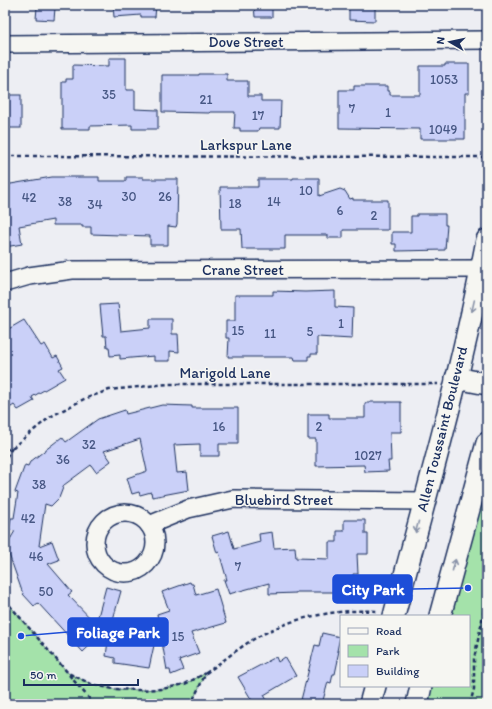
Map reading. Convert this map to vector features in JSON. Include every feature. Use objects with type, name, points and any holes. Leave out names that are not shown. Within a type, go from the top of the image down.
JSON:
[{"type":"main road","name":"Allen Toussaint Boulevard","points":[[394,614],[456,381],[482,269],[487,240]]},
{"type":"main road","points":[[456,381],[487,384]]},
{"type":"main road","points":[[440,615],[487,443]]},
{"type":"main road","points":[[370,704],[375,687]]},
{"type":"main road","points":[[417,704],[421,687]]},
{"type":"street","name":"Dove Street","points":[[5,44],[487,40]]},
{"type":"street","name":"Crane Street","points":[[5,283],[30,276],[72,270],[482,269]]},
{"type":"street","name":"Bluebird Street","points":[[149,525],[188,509],[233,499],[424,501]]},
{"type":"path","name":"Larkspur Lane","points":[[5,156],[487,157]]},
{"type":"path","name":"Marigold Lane","points":[[12,448],[50,417],[84,399],[109,390],[168,384],[456,381]]},
{"type":"path","points":[[5,450],[12,448]]},
{"type":"path","points":[[5,459],[12,448]]},
{"type":"path","points":[[470,704],[474,689],[474,659],[487,597]]},
{"type":"path","points":[[5,600],[94,704]]},
{"type":"path","points":[[68,674],[91,684],[114,689],[162,690],[185,684],[206,673],[254,639],[286,624],[321,614],[358,610],[394,614]]},
{"type":"path","points":[[191,704],[206,673]]},
{"type":"green space","points":[[487,443],[487,704],[417,704],[421,687],[470,687],[470,615],[440,615]]},
{"type":"green space","points":[[5,600],[68,673],[91,684],[114,689],[162,689],[185,684],[206,673],[191,704],[5,704]]},
{"type":"building","points":[[113,5],[156,5],[155,17],[141,17],[141,15],[114,17]]},
{"type":"building","points":[[254,5],[272,5],[272,17],[255,17]]},
{"type":"building","points":[[375,6],[375,21],[349,20],[349,7]]},
{"type":"building","points":[[37,7],[55,8],[54,20],[36,19]]},
{"type":"building","points":[[109,58],[126,58],[126,90],[135,90],[135,109],[158,110],[158,129],[132,129],[132,125],[90,126],[90,129],[62,129],[62,82],[66,82],[66,79],[73,79],[73,65],[109,66]]},
{"type":"building","points":[[445,64],[469,64],[469,93],[465,93],[465,139],[420,139],[420,129],[339,128],[339,90],[354,90],[354,86],[387,86],[387,91],[390,91],[390,95],[420,95],[420,66],[445,66]]},
{"type":"building","points":[[227,74],[227,81],[248,81],[248,96],[261,96],[261,101],[281,101],[280,128],[259,128],[258,131],[240,131],[240,128],[234,128],[235,112],[162,112],[162,75]]},
{"type":"building","points":[[5,95],[21,95],[21,128],[5,128]]},
{"type":"building","points":[[52,177],[99,177],[99,181],[126,181],[126,177],[143,177],[143,179],[178,179],[177,224],[176,227],[168,226],[168,245],[150,245],[150,236],[91,234],[91,227],[82,227],[82,225],[53,225],[53,220],[19,226],[22,244],[5,247],[5,185]]},
{"type":"building","points":[[319,178],[319,196],[340,189],[345,191],[350,199],[353,198],[353,200],[388,200],[388,230],[343,230],[343,238],[328,238],[328,235],[285,235],[285,249],[242,249],[241,229],[221,229],[220,187],[258,187],[258,179]]},
{"type":"building","points":[[417,214],[445,214],[445,225],[447,225],[445,250],[396,251],[396,244],[392,244],[392,232],[411,232],[411,216],[417,216]]},
{"type":"building","points":[[273,291],[335,291],[335,307],[353,308],[352,339],[317,337],[317,354],[311,354],[311,356],[308,356],[308,360],[295,360],[294,357],[228,357],[229,338],[226,338],[226,321],[235,321],[235,295],[273,295]]},
{"type":"building","points":[[118,304],[121,331],[150,328],[150,319],[172,319],[172,334],[178,334],[179,352],[170,351],[170,361],[154,361],[154,356],[120,359],[120,355],[110,356],[106,336],[103,336],[100,305]]},
{"type":"building","points":[[24,320],[41,346],[45,344],[53,358],[57,356],[63,367],[59,369],[65,378],[32,397],[34,401],[18,410],[14,405],[5,411],[5,331]]},
{"type":"building","points":[[401,402],[401,432],[390,432],[391,461],[388,461],[389,471],[365,472],[364,465],[316,466],[316,439],[308,439],[308,414],[329,414],[329,418],[365,418],[365,403]]},
{"type":"building","points":[[162,405],[192,406],[192,408],[238,408],[238,444],[219,444],[219,456],[200,456],[200,444],[174,445],[177,473],[187,472],[189,490],[152,497],[151,492],[140,495],[139,492],[132,494],[127,478],[147,471],[140,439],[104,451],[111,461],[96,472],[91,465],[64,485],[59,498],[51,506],[45,504],[39,546],[52,541],[59,560],[48,564],[72,592],[68,595],[96,624],[106,587],[121,591],[112,623],[131,626],[158,627],[149,668],[115,663],[115,658],[106,656],[110,626],[83,652],[38,603],[34,606],[23,594],[6,546],[15,531],[9,530],[11,518],[14,518],[18,493],[15,492],[25,465],[28,466],[30,462],[62,437],[66,442],[98,419],[125,410],[126,414]]},
{"type":"building","points":[[344,520],[365,520],[365,534],[368,534],[368,554],[357,554],[358,574],[353,574],[354,592],[296,592],[269,594],[269,583],[229,594],[224,580],[227,580],[219,552],[217,553],[212,536],[229,531],[234,549],[260,542],[259,534],[272,532],[274,548],[295,547],[296,558],[329,559],[329,542],[337,542],[337,531],[344,531]]},
{"type":"building","points":[[190,582],[193,584],[196,595],[216,589],[226,623],[191,633],[199,653],[179,660],[183,670],[171,675],[170,670],[167,670],[157,614],[169,610],[162,592]]},
{"type":"building","points":[[322,633],[340,637],[337,651],[339,651],[338,660],[335,674],[333,674],[331,683],[328,682],[322,704],[309,704],[309,702],[301,700],[315,645],[319,646]]},
{"type":"building","points":[[276,657],[278,662],[285,657],[296,676],[264,695],[269,704],[254,704],[238,677]]},
{"type":"place","name":"City Park","points":[[468,588]]},
{"type":"place","name":"Foliage Park","points":[[21,636]]}]
